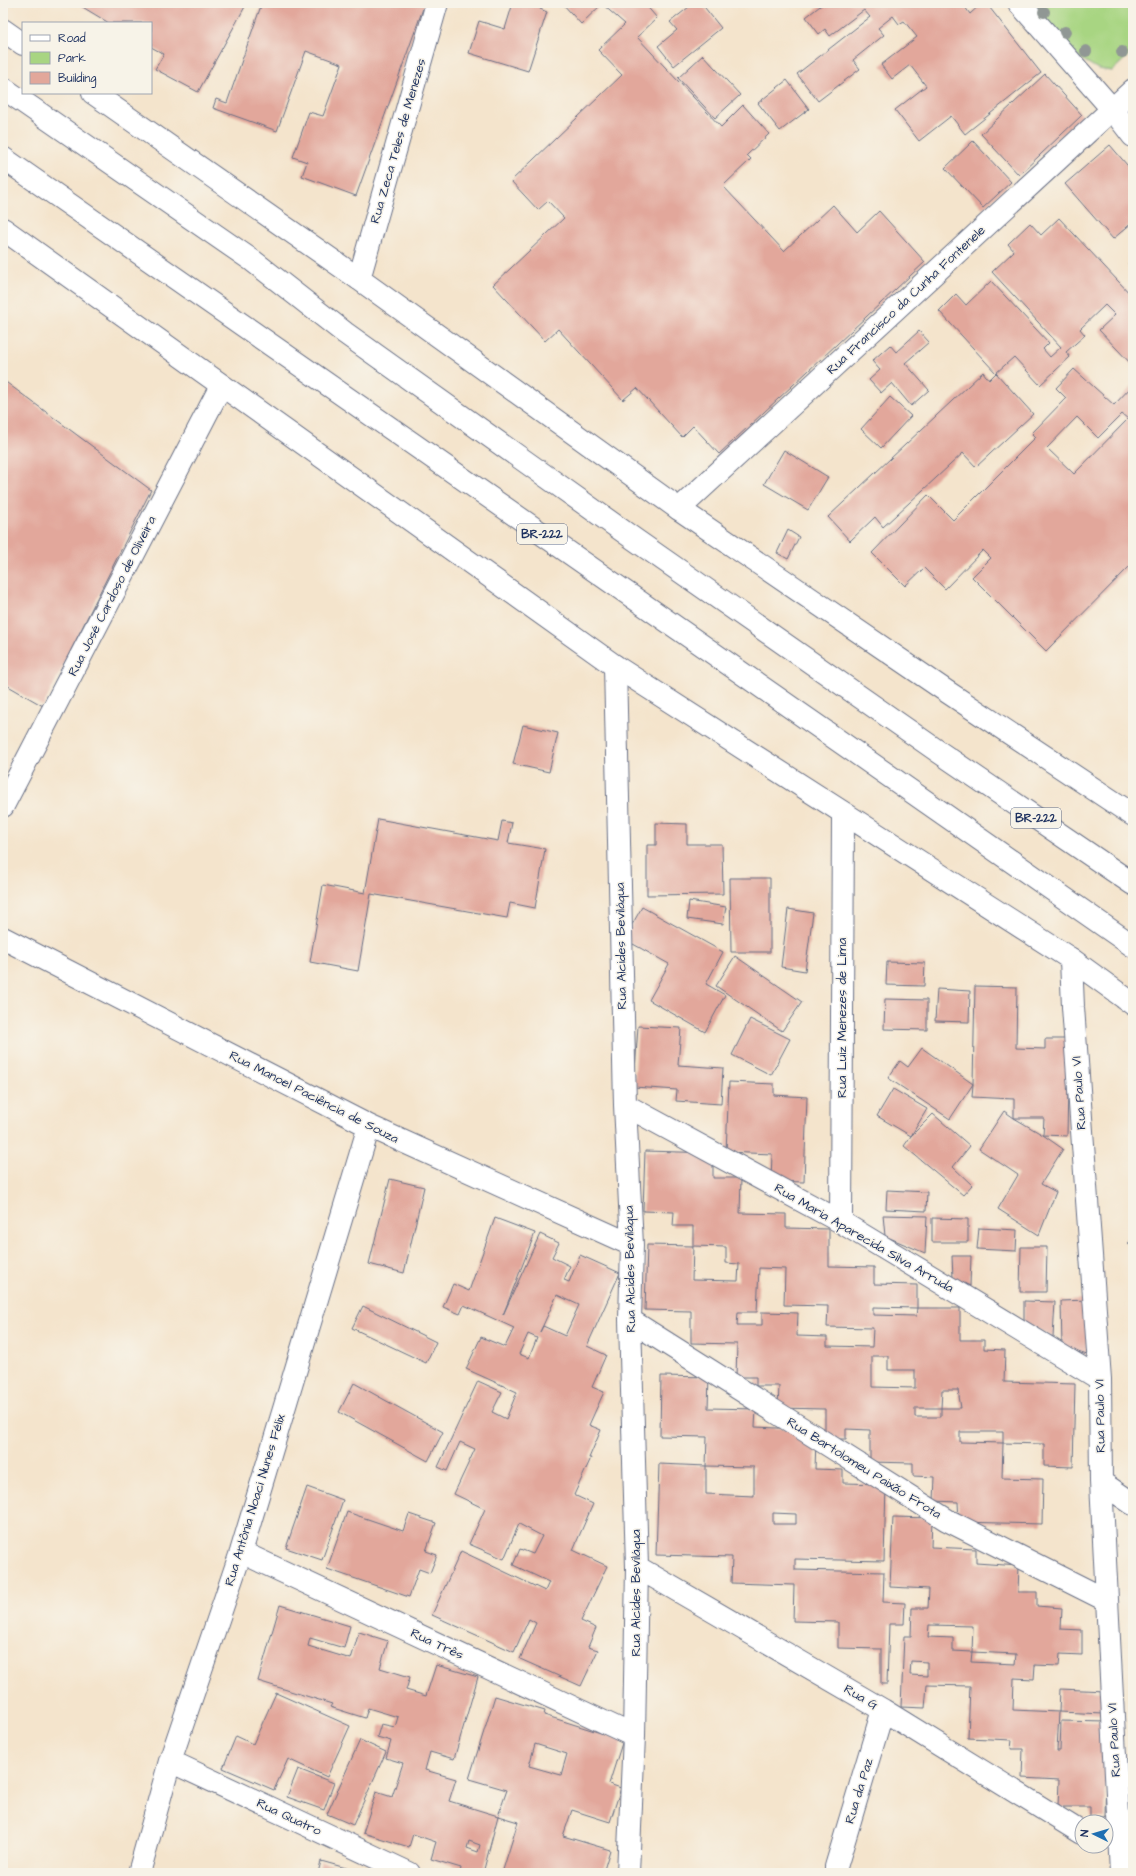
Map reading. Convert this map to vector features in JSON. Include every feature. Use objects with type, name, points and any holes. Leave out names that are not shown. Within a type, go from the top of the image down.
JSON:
[{"type":"main road","name":"Rua Zeca Teles de Menezes","points":[[359,279],[437,3]]},
{"type":"main road","points":[[1019,3],[1113,110],[1133,136]]},
{"type":"main road","points":[[3,30],[22,43]]},
{"type":"main road","name":"BR-222","points":[[3,88],[253,261],[352,338],[634,539],[939,752],[1133,884]]},
{"type":"main road","name":"Rua Francisco da Cunha Fontenele","points":[[678,509],[1133,90]]},
{"type":"main road","points":[[94,94],[359,279],[678,509],[946,691],[1133,815]]},
{"type":"main road","name":"BR-222","points":[[3,158],[387,425],[1080,911],[1133,946]]},
{"type":"main road","points":[[3,230],[615,666],[843,814],[1072,959],[1133,1004]]},
{"type":"main road","name":"Rua José Cardoso de Oliveira","points":[[3,806],[221,386]]},
{"type":"main road","name":"Rua Alcides Beviláqua","points":[[615,666],[625,1105],[632,1245],[630,1320],[637,1567],[634,1736],[628,1873]]},
{"type":"main road","name":"Rua Luiz Menezes de Lima","points":[[840,1222],[843,814]]},
{"type":"main road","name":"Rua Manoel Paciência de Souza","points":[[3,938],[369,1126],[632,1245]]},
{"type":"main road","name":"Rua Paulo VI","points":[[1072,959],[1073,1007],[1100,1379],[1101,1482],[1115,1859]]},
{"type":"main road","name":"Rua Maria Aparecida Silva Arruda","points":[[625,1105],[840,1222],[1100,1379]]},
{"type":"main road","name":"Rua Antônia Noaci Nunes Félix","points":[[139,1873],[170,1761],[240,1552],[369,1126]]},
{"type":"main road","name":"Rua Bartolomeu Paixão Frota","points":[[630,1320],[947,1520],[1106,1600]]},
{"type":"main road","points":[[1101,1482],[1133,1504]]},
{"type":"main road","name":"Rua Três","points":[[240,1552],[634,1736]]},
{"type":"main road","name":"Rua G","points":[[637,1567],[883,1710],[1074,1828]]},
{"type":"main road","name":"Rua da Paz","points":[[836,1873],[836,1867],[883,1710]]},
{"type":"main road","name":"Rua Quatro","points":[[170,1761],[409,1873]]},
{"type":"green space","points":[[1031,3],[1133,3],[1133,51],[1112,71],[1098,69],[1078,57]]},
{"type":"building","points":[[76,3],[247,3],[198,92],[155,69],[164,54],[152,48],[152,22],[107,22]]},
{"type":"building","points":[[262,3],[425,3],[356,196],[302,176],[307,162],[293,157],[309,112],[323,116],[342,64],[306,51],[277,131],[213,108],[216,99],[227,103]]},
{"type":"building","points":[[513,3],[541,3],[540,9],[547,12],[528,71],[469,53],[479,21],[505,29]]},
{"type":"building","points":[[562,3],[601,3],[602,4],[581,24]]},
{"type":"building","points":[[644,3],[657,18],[637,37],[721,127],[743,105],[769,134],[747,155],[751,159],[723,186],[784,251],[833,205],[857,232],[879,211],[925,262],[719,454],[693,426],[682,437],[637,388],[623,400],[558,329],[545,341],[493,285],[564,218],[548,201],[538,210],[511,181],[622,75],[598,50],[625,24],[602,4]]},
{"type":"building","points":[[694,3],[701,3],[721,28],[674,66],[658,46],[677,30],[670,22]]},
{"type":"building","points":[[824,3],[883,3],[885,6],[889,3],[962,3],[970,14],[982,3],[986,3],[1041,73],[965,134],[951,116],[919,141],[895,110],[926,86],[910,65],[892,79],[881,65],[917,37],[904,21],[899,24],[893,16],[878,28],[884,35],[853,60],[860,69],[818,101],[797,74],[870,17],[864,10],[830,36],[825,29],[819,34],[806,17]]},
{"type":"building","points":[[703,55],[740,95],[715,118],[678,78]]},
{"type":"building","points":[[1045,74],[1082,115],[1019,175],[981,134]]},
{"type":"building","points":[[787,80],[809,109],[780,131],[758,103]]},
{"type":"building","points":[[973,141],[1011,182],[983,208],[945,168]]},
{"type":"building","points":[[1110,145],[1133,172],[1133,222],[1113,239],[1065,184]]},
{"type":"building","points":[[1059,218],[1133,297],[1133,366],[1099,330],[1115,315],[1105,305],[1080,329],[1085,335],[1066,352],[1070,357],[1040,385],[1014,357],[996,373],[939,311],[956,294],[966,305],[991,281],[1049,343],[1043,349],[1050,357],[1061,347],[992,272],[1014,251],[1008,244],[1030,223],[1041,235]]},
{"type":"building","points":[[1133,260],[1133,274],[1128,263]]},
{"type":"building","points":[[919,331],[929,342],[905,363],[929,390],[911,406],[892,383],[881,393],[869,380],[880,370],[872,361],[890,345],[896,352]]},
{"type":"building","points":[[1074,369],[1114,405],[1133,385],[1133,418],[1130,422],[1133,425],[1133,563],[1046,651],[972,577],[991,558],[983,550],[945,589],[924,568],[905,586],[872,553],[928,495],[953,520],[1036,437],[1032,433],[1066,398],[1056,388]],"holes":[[[1122,414],[1128,419],[1074,474],[1047,448],[1077,417],[1098,438]]]},
{"type":"building","points":[[983,372],[989,380],[996,373],[1033,414],[976,467],[963,453],[883,527],[875,517],[850,541],[828,517]]},
{"type":"building","points":[[3,380],[151,490],[43,706],[3,683]]},
{"type":"building","points":[[890,397],[911,416],[881,448],[861,429]]},
{"type":"building","points":[[784,450],[828,477],[808,510],[764,484]]},
{"type":"building","points":[[788,530],[799,537],[788,559],[777,553]]},
{"type":"building","points":[[523,725],[558,733],[549,772],[513,764]]},
{"type":"building","points":[[378,819],[498,841],[502,821],[512,823],[508,843],[545,849],[535,908],[510,903],[507,918],[371,894],[358,971],[310,962],[323,885],[365,893]]},
{"type":"building","points":[[656,823],[687,824],[687,844],[722,844],[723,894],[647,895],[647,845],[656,845]]},
{"type":"building","points":[[730,878],[770,878],[770,952],[731,952]]},
{"type":"building","points":[[689,901],[726,907],[723,924],[687,919]]},
{"type":"building","points":[[642,907],[723,952],[706,984],[725,995],[705,1032],[649,1000],[669,964],[624,939]]},
{"type":"building","points":[[788,909],[813,913],[805,971],[781,967]]},
{"type":"building","points":[[735,956],[802,1002],[782,1031],[716,986]]},
{"type":"building","points":[[887,962],[925,963],[924,986],[886,985]]},
{"type":"building","points":[[975,986],[1017,987],[1016,1048],[1045,1049],[1045,1039],[1069,1039],[1067,1136],[1043,1135],[1044,1118],[1014,1118],[1014,1099],[972,1097]]},
{"type":"building","points":[[937,989],[970,991],[969,1022],[935,1021]]},
{"type":"building","points":[[885,999],[927,1000],[927,1030],[884,1029]]},
{"type":"building","points":[[750,1019],[790,1039],[771,1075],[732,1055]]},
{"type":"building","points":[[638,1026],[681,1028],[678,1065],[723,1068],[721,1104],[676,1101],[677,1090],[634,1087]]},
{"type":"building","points":[[922,1048],[973,1084],[950,1119],[888,1078],[900,1061],[908,1067]]},
{"type":"building","points":[[729,1082],[774,1084],[774,1095],[807,1097],[804,1182],[771,1181],[772,1154],[726,1152]]},
{"type":"building","points":[[893,1089],[927,1109],[911,1136],[877,1116]]},
{"type":"building","points":[[1004,1111],[1063,1149],[1041,1184],[1056,1192],[1039,1235],[998,1209],[1018,1175],[979,1149]]},
{"type":"building","points":[[933,1114],[970,1146],[953,1167],[972,1185],[963,1195],[904,1146],[911,1136]]},
{"type":"building","points":[[645,1151],[713,1153],[713,1178],[741,1178],[740,1213],[786,1214],[786,1228],[829,1229],[829,1266],[874,1267],[874,1284],[917,1285],[917,1308],[960,1308],[960,1340],[984,1340],[984,1349],[1005,1350],[1004,1382],[1075,1384],[1073,1467],[1044,1466],[1044,1444],[1003,1443],[1002,1478],[1043,1479],[1042,1524],[959,1522],[958,1502],[934,1501],[935,1477],[913,1476],[913,1463],[870,1462],[870,1430],[846,1429],[846,1439],[825,1439],[825,1409],[778,1408],[779,1386],[756,1386],[756,1377],[736,1377],[737,1344],[691,1343],[691,1311],[645,1310],[647,1245],[693,1246],[693,1226],[673,1226],[674,1212],[643,1211]],"holes":[[[693,1246],[726,1247],[726,1263],[739,1264],[738,1281],[692,1280]],[[759,1268],[785,1269],[784,1305],[828,1306],[827,1327],[873,1328],[872,1347],[827,1346],[827,1337],[797,1336],[798,1313],[762,1312],[762,1325],[737,1325],[738,1312],[757,1312]],[[873,1307],[917,1308],[916,1316],[873,1315]],[[872,1356],[888,1356],[888,1370],[915,1370],[915,1388],[872,1387]],[[942,1390],[958,1390],[961,1408],[941,1408]],[[915,1408],[941,1408],[941,1417],[915,1417]],[[960,1432],[1003,1432],[1003,1443],[960,1442]]]},
{"type":"building","points":[[390,1179],[424,1187],[404,1273],[369,1264]]},
{"type":"building","points":[[887,1190],[927,1192],[926,1211],[886,1209]]},
{"type":"building","points":[[883,1215],[927,1216],[925,1253],[885,1236]]},
{"type":"building","points":[[495,1218],[535,1233],[503,1315],[540,1234],[559,1243],[552,1257],[570,1266],[564,1280],[569,1282],[580,1255],[620,1273],[587,1346],[606,1355],[592,1387],[604,1392],[589,1425],[601,1430],[589,1458],[591,1458],[574,1495],[593,1504],[573,1550],[607,1566],[581,1621],[596,1628],[588,1647],[598,1650],[581,1686],[520,1659],[536,1623],[529,1619],[514,1652],[432,1615],[461,1551],[545,1591],[549,1582],[513,1565],[520,1549],[533,1554],[542,1536],[519,1524],[504,1559],[469,1544],[485,1509],[454,1494],[475,1449],[460,1442],[447,1471],[438,1467],[478,1381],[502,1392],[492,1412],[506,1419],[517,1392],[466,1369],[481,1337],[505,1347],[514,1328],[464,1305],[460,1314],[443,1307],[453,1284],[469,1291]],"holes":[[[557,1295],[579,1305],[565,1336],[543,1326],[540,1332]],[[528,1334],[537,1338],[529,1358],[519,1354]]]},
{"type":"building","points":[[932,1218],[968,1219],[968,1242],[932,1242]]},
{"type":"building","points":[[979,1228],[1017,1230],[1016,1251],[977,1249]]},
{"type":"building","points":[[1133,1236],[1133,1247],[1128,1244]]},
{"type":"building","points":[[1021,1247],[1047,1247],[1046,1292],[1020,1292]]},
{"type":"building","points":[[952,1256],[971,1256],[970,1286],[953,1278]]},
{"type":"building","points":[[1087,1300],[1087,1355],[1062,1347],[1061,1301]]},
{"type":"building","points":[[1024,1301],[1055,1302],[1053,1337],[1024,1323]]},
{"type":"building","points":[[363,1306],[436,1342],[426,1363],[352,1328]]},
{"type":"building","points":[[661,1376],[709,1377],[708,1408],[756,1409],[755,1427],[799,1429],[799,1440],[816,1440],[815,1469],[843,1470],[843,1483],[886,1484],[884,1561],[795,1559],[795,1570],[884,1572],[883,1602],[905,1603],[904,1624],[889,1624],[887,1684],[881,1684],[881,1649],[838,1648],[838,1622],[793,1621],[794,1585],[731,1583],[732,1557],[656,1555],[659,1464],[706,1466],[707,1437],[660,1436]],"holes":[[[706,1466],[754,1467],[754,1496],[706,1494]],[[773,1513],[796,1514],[796,1524],[773,1524]]]},
{"type":"building","points":[[354,1383],[443,1432],[428,1461],[339,1412]]},
{"type":"building","points":[[307,1487],[343,1500],[322,1560],[286,1548]]},
{"type":"building","points":[[347,1512],[403,1531],[409,1514],[436,1523],[426,1551],[437,1555],[430,1573],[419,1569],[409,1597],[327,1569]]},
{"type":"building","points":[[893,1517],[932,1518],[931,1547],[976,1549],[976,1563],[1019,1566],[1018,1592],[1037,1592],[1037,1606],[1062,1608],[1061,1629],[1082,1630],[1082,1655],[1060,1654],[1059,1666],[1035,1665],[1034,1679],[1014,1678],[1013,1710],[1059,1712],[1057,1751],[1060,1751],[1061,1721],[1107,1722],[1105,1814],[1090,1814],[1090,1807],[1058,1807],[1059,1780],[1022,1778],[1023,1749],[1011,1749],[1012,1740],[968,1738],[970,1686],[927,1685],[925,1708],[901,1707],[904,1636],[911,1636],[912,1608],[928,1608],[929,1589],[890,1587]],"holes":[[[929,1625],[973,1626],[972,1652],[953,1651],[953,1638],[928,1637]],[[972,1652],[1016,1654],[1015,1664],[971,1662]],[[911,1661],[927,1662],[927,1676],[910,1675]]]},
{"type":"building","points":[[280,1605],[350,1626],[344,1648],[310,1638],[308,1646],[351,1659],[359,1632],[388,1641],[380,1668],[410,1677],[406,1690],[426,1696],[436,1665],[478,1677],[454,1759],[430,1752],[425,1770],[456,1779],[449,1801],[498,1816],[483,1873],[460,1873],[461,1868],[431,1859],[436,1842],[413,1834],[409,1847],[363,1833],[376,1792],[392,1797],[403,1763],[386,1758],[391,1741],[377,1737],[381,1724],[395,1727],[398,1717],[368,1708],[365,1718],[330,1707],[332,1704],[258,1681]],"holes":[[[469,1841],[480,1845],[478,1852],[467,1848]]]},
{"type":"building","points":[[1060,1689],[1105,1691],[1104,1714],[1059,1712]]},
{"type":"building","points":[[276,1693],[350,1726],[327,1777],[288,1759],[274,1790],[223,1768],[236,1736],[253,1744]]},
{"type":"building","points":[[495,1696],[545,1711],[544,1715],[623,1740],[609,1784],[621,1788],[610,1822],[572,1810],[563,1836],[610,1850],[603,1873],[502,1873],[518,1822],[498,1816],[507,1790],[469,1779]],"holes":[[[535,1744],[567,1754],[561,1775],[529,1766]]]},
{"type":"building","points":[[360,1740],[386,1752],[353,1825],[327,1814]]},
{"type":"building","points":[[298,1769],[334,1783],[324,1810],[287,1797]]},
{"type":"building","points":[[321,1861],[364,1873],[318,1873]]}]
